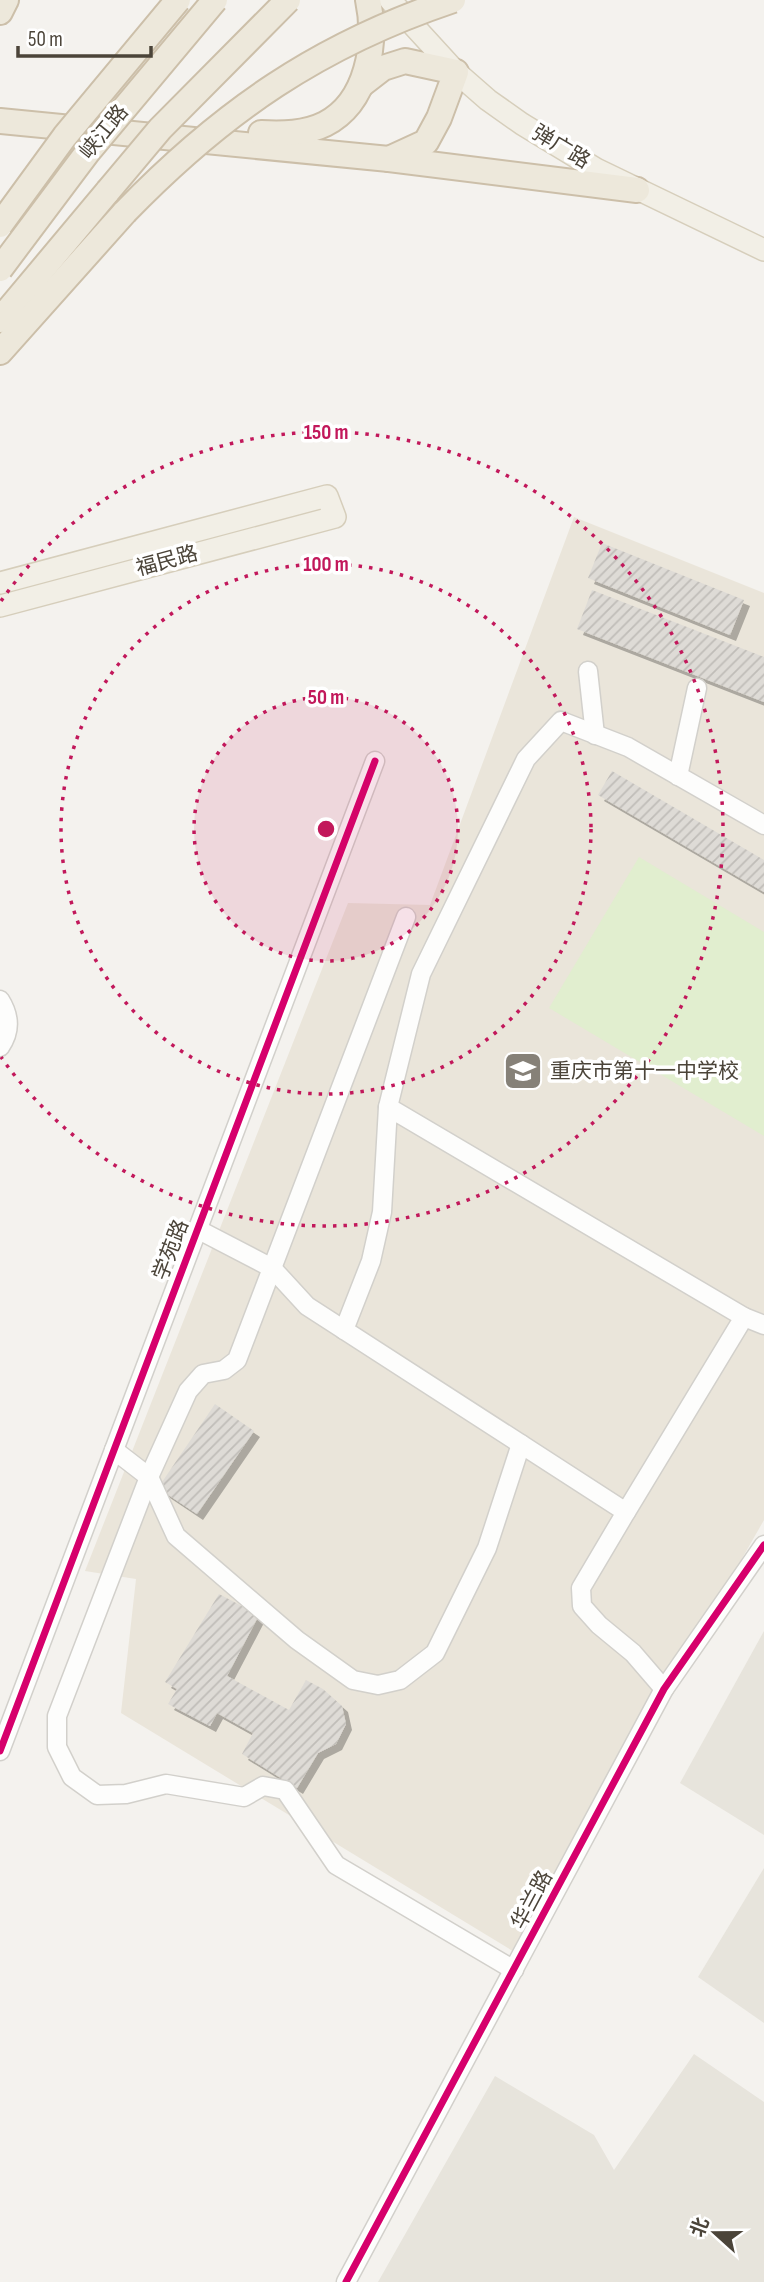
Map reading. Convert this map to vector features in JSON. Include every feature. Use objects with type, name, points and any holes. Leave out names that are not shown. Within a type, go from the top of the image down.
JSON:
[{"type":"highway","points":[[0,11],[5,0]]},
{"type":"highway","name":"峡江路","points":[[0,225],[65,136],[178,0]]},
{"type":"highway","name":"峡江路","points":[[0,269],[95,143],[215,0]]},
{"type":"highway","points":[[0,320],[169,120],[288,0]]},
{"type":"highway","points":[[361,85],[370,57],[373,22],[368,0]]},
{"type":"highway","points":[[0,352],[125,212],[190,149],[263,92],[341,46],[442,3]]},
{"type":"highway","points":[[0,105],[286,133],[326,124],[346,106],[361,85],[383,68],[405,61],[456,72],[439,118],[426,142],[389,159]]},
{"type":"highway","points":[[0,121],[389,159],[637,190]]},
{"type":"main road","name":"弹广路","points":[[390,0],[456,72],[488,100],[557,147],[637,190],[764,250]]},
{"type":"main road","name":"福民路","points":[[0,583],[327,496],[335,517],[0,606]]},
{"type":"street","points":[[588,671],[595,735]]},
{"type":"street","points":[[678,776],[697,688]]},
{"type":"street","points":[[344,1330],[371,1261],[382,1212],[388,1107],[421,974],[526,759],[561,721],[628,747],[764,825]]},
{"type":"street","name":"学苑路","points":[[0,1751],[375,761]]},
{"type":"street","points":[[406,917],[237,1360],[224,1370],[203,1374],[188,1391],[149,1477],[57,1716],[57,1747],[72,1777],[97,1795],[126,1794],[166,1784],[244,1797],[263,1786],[285,1790],[336,1865],[514,1970]]},
{"type":"street","points":[[0,1000],[8,1018],[8,1028],[0,1047]]},
{"type":"street","points":[[388,1107],[744,1317],[764,1325]]},
{"type":"street","points":[[197,1229],[272,1268],[307,1306],[626,1512]]},
{"type":"street","points":[[664,1689],[634,1653],[599,1625],[582,1606],[581,1588],[744,1317]]},
{"type":"street","points":[[114,1450],[149,1477],[176,1536],[297,1640],[353,1680],[378,1685],[400,1680],[435,1653],[487,1548],[521,1444]]},
{"type":"street","name":"华兰路","points":[[351,2280],[664,1689],[764,1545]]},
{"type":"shaded area","name":"重庆市第十一中学校","points":[[574,517],[764,593],[764,1520],[516,1953],[121,1713],[136,1579],[85,1571],[348,903],[430,905]]},
{"type":"shaded area","points":[[764,1631],[764,1835],[680,1783]]},
{"type":"shaded area","points":[[764,1868],[764,2023],[698,1977]]},
{"type":"shaded area","points":[[694,2054],[764,2102],[764,2282],[378,2282],[495,2076],[594,2135],[614,2170]]},
{"type":"green space","points":[[639,857],[764,932],[764,1136],[549,1008]]},
{"type":"building","points":[[602,543],[744,600],[730,635],[588,578]]},
{"type":"building","points":[[592,590],[764,657],[764,702],[577,629]]},
{"type":"building","points":[[612,771],[764,860],[764,892],[598,795]]},
{"type":"building","points":[[215,1404],[254,1431],[197,1514],[158,1488]]},
{"type":"building","points":[[219,1594],[259,1615],[227,1676],[289,1710],[306,1680],[323,1689],[342,1706],[346,1724],[336,1744],[318,1753],[297,1788],[242,1754],[253,1733],[217,1713],[210,1726],[168,1704],[177,1689],[165,1682]]},
{"type":"cycle path","points":[[0,1751],[375,761]]},
{"type":"cycle path","points":[[346,2282],[664,1689],[764,1545]]},
{"type":"place","name":"重庆市第十一中学校","points":[[523,1071]]}]
